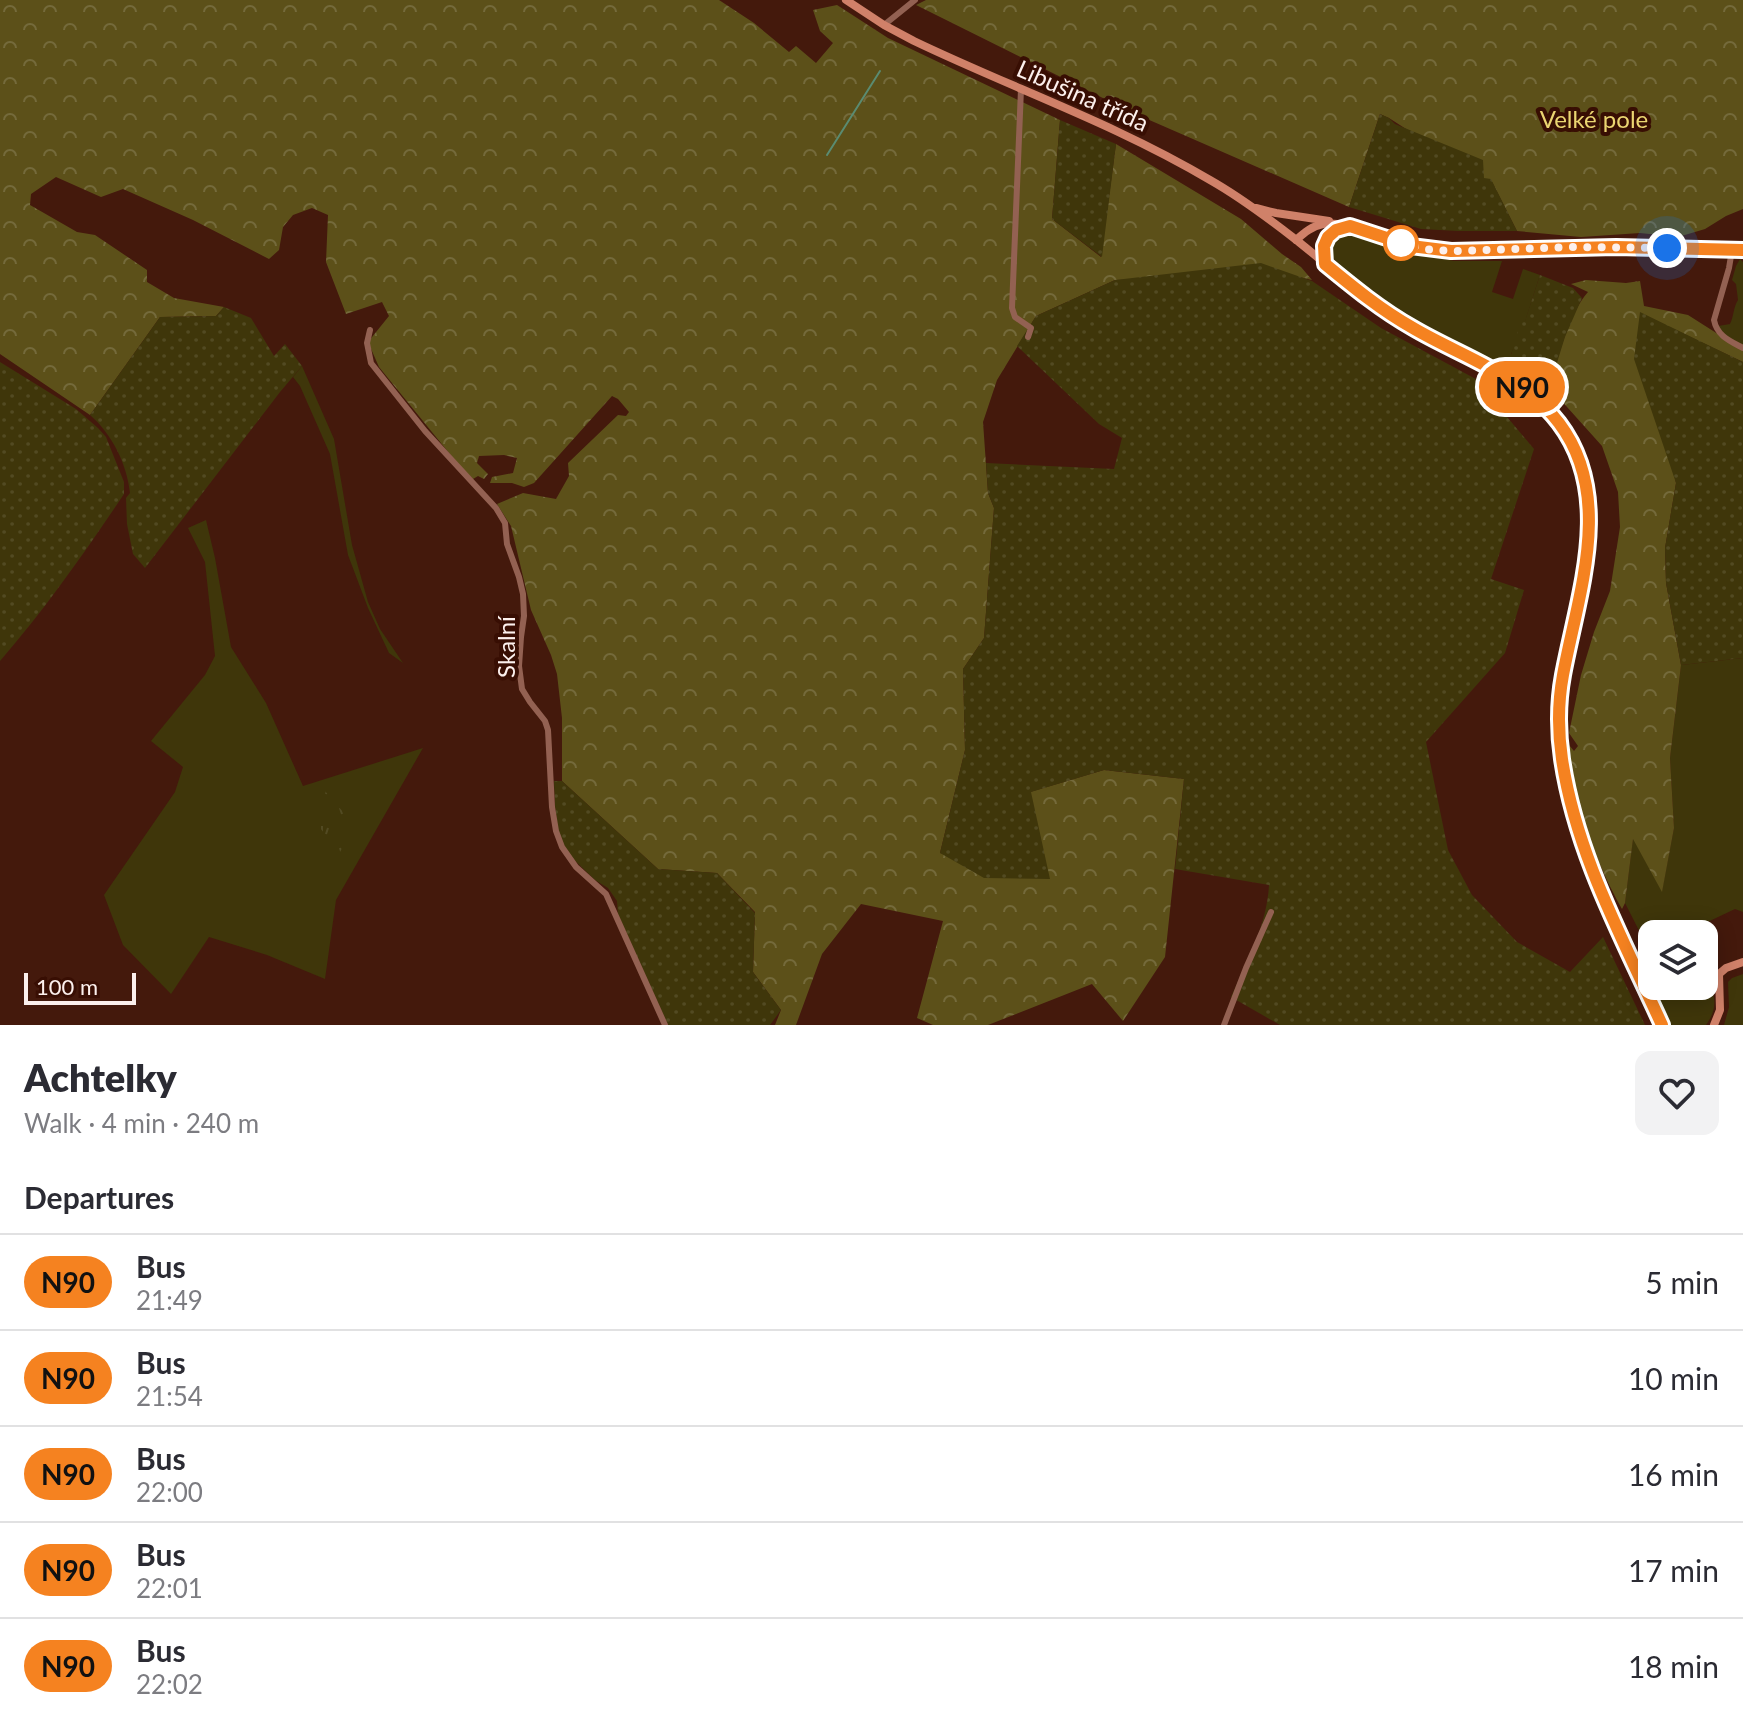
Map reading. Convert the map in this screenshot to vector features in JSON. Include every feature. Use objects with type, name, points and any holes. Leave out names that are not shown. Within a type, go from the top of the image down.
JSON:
[{"type":"street","name":"Libušina třída","points":[[846,0],[884,25],[935,51],[1158,151],[1208,178],[1296,240],[1368,299],[1405,324],[1516,383],[1554,416],[1581,467],[1589,529],[1580,599],[1562,677],[1559,709],[1562,757],[1577,828],[1593,871],[1663,1025]]},
{"type":"street","points":[[884,25],[915,0]]},
{"type":"street","points":[[1021,89],[1012,308],[1015,317],[1031,328],[1028,337]]},
{"type":"street","points":[[1248,205],[1270,212],[1350,226],[1411,246],[1451,251],[1573,247],[1743,250]]},
{"type":"street","points":[[1296,240],[1320,224],[1350,226]]},
{"type":"street","points":[[1325,264],[1324,246],[1328,237],[1336,230],[1350,226]]},
{"type":"street","points":[[1732,250],[1714,320],[1720,334],[1743,348]]},
{"type":"street","name":"Skalní","points":[[370,330],[367,343],[371,363],[425,431],[496,508],[505,523],[507,544],[523,594],[519,666],[522,689],[548,730],[556,831],[568,857],[606,894],[665,1025]]},
{"type":"street","points":[[1224,1025],[1271,912]]},
{"type":"street","points":[[1714,1025],[1720,1010],[1719,974],[1743,962]]},
{"type":"green space","points":[[0,0],[719,0],[754,23],[789,52],[796,46],[816,63],[833,43],[820,31],[813,10],[837,5],[888,38],[1060,120],[1052,219],[1101,257],[1116,144],[1241,219],[1301,267],[1312,280],[1295,276],[1115,280],[1036,316],[997,380],[983,422],[988,493],[994,508],[984,638],[963,669],[965,750],[940,853],[1049,879],[1030,792],[1104,770],[1184,779],[1165,957],[1123,1021],[1092,984],[988,1025],[933,1025],[917,1018],[943,921],[861,904],[822,954],[796,1025],[775,1025],[781,1010],[753,972],[755,912],[717,873],[658,869],[562,781],[562,718],[557,674],[531,610],[511,526],[497,504],[523,493],[556,499],[569,476],[568,463],[618,415],[626,416],[629,412],[612,396],[534,483],[524,487],[512,483],[490,483],[492,477],[513,473],[517,458],[504,455],[479,456],[477,463],[488,474],[484,479],[478,476],[473,479],[379,367],[368,342],[389,316],[382,302],[346,314],[326,262],[328,215],[312,208],[293,215],[283,227],[279,250],[269,259],[123,189],[101,197],[56,177],[31,194],[30,205],[77,232],[95,235],[147,270],[147,282],[174,298],[224,307],[216,316],[160,317],[90,415],[0,354]]},
{"type":"green space","name":"Velké pole","points":[[926,0],[1743,0],[1743,209],[1705,229],[1678,237],[1640,233],[1581,237],[1517,231],[1491,180],[1484,179],[1380,114],[1349,207],[1131,112],[916,5]]},
{"type":"green space","points":[[1380,114],[1395,124],[1483,160],[1484,178],[1491,179],[1517,231],[1421,229],[1349,207]]},
{"type":"green space","points":[[1060,120],[1116,144],[1102,257],[1052,219]]},
{"type":"green space","points":[[1343,233],[1454,261],[1502,261],[1492,292],[1513,299],[1523,269],[1540,275],[1511,354],[1531,376],[1526,379],[1401,312],[1342,268],[1332,257],[1331,250],[1333,241]]},
{"type":"green space","points":[[1740,259],[1743,262],[1743,346],[1726,336],[1718,326],[1730,324],[1738,300],[1736,284],[1732,280]]},
{"type":"green space","points":[[1261,263],[1312,281],[1381,328],[1500,392],[1497,405],[1534,449],[1491,579],[1524,590],[1505,653],[1426,742],[1448,850],[1472,895],[1517,942],[1570,972],[1603,937],[1645,1025],[1280,1025],[1231,997],[1260,929],[1269,885],[1175,869],[1184,779],[1104,770],[1031,792],[1050,879],[984,878],[940,853],[965,750],[963,669],[984,638],[994,508],[988,493],[986,463],[1114,469],[1122,438],[1099,424],[1017,346],[1036,316],[1115,280]]},
{"type":"green space","points":[[1540,275],[1573,288],[1582,298],[1565,337],[1551,382],[1531,376],[1511,355]]},
{"type":"green space","points":[[1586,280],[1640,281],[1644,306],[1688,315],[1743,350],[1743,362],[1640,313],[1676,483],[1665,548],[1666,583],[1681,665],[1670,758],[1674,828],[1662,892],[1633,839],[1622,909],[1587,830],[1575,788],[1569,745],[1574,751],[1578,746],[1569,733],[1581,675],[1610,591],[1620,527],[1618,492],[1602,446],[1550,388],[1569,324],[1588,292],[1571,284]]},
{"type":"green space","points":[[224,307],[251,318],[274,356],[285,344],[302,366],[145,568],[133,554],[127,524],[126,498],[130,493],[122,461],[112,440],[90,415],[160,317],[216,316]]},
{"type":"green space","points":[[1640,312],[1743,362],[1743,658],[1681,665],[1666,583],[1665,548],[1676,483],[1634,359]]},
{"type":"green space","points":[[0,362],[76,409],[98,428],[106,437],[124,482],[124,494],[65,579],[0,661]]},
{"type":"green space","points":[[302,366],[334,439],[352,545],[368,602],[380,629],[403,663],[389,653],[348,555],[330,454],[300,386],[293,377]]},
{"type":"green space","points":[[206,520],[231,647],[266,703],[303,786],[423,748],[336,900],[325,979],[267,955],[209,937],[171,994],[123,945],[104,895],[175,792],[183,767],[151,741],[205,675],[215,656],[205,562],[188,528]]},
{"type":"green space","points":[[1743,658],[1743,912],[1735,909],[1712,920],[1638,920],[1638,929],[1625,903],[1633,838],[1662,890],[1674,828],[1670,758],[1681,665]]},
{"type":"green space","points":[[554,781],[562,781],[658,869],[717,873],[755,913],[753,972],[781,1010],[770,1025],[668,1025],[618,914],[617,901],[608,888],[567,853],[559,838]]},
{"type":"green space","points":[[325,791],[355,826],[340,852],[310,816]]},
{"type":"green space","points":[[1743,974],[1743,1025],[1724,1025],[1729,1007],[1728,982]]},
{"type":"green space","points":[[1659,1000],[1714,1000],[1712,1015],[1706,1025],[1670,1025]]},
{"type":"waterway","points":[[827,155],[880,71]]},
{"type":"bus line","name":"N90","points":[[1662,1025],[1593,871],[1577,828],[1566,784],[1559,709],[1562,677],[1580,599],[1589,529],[1586,488],[1573,447],[1554,416],[1532,395],[1516,383],[1415,330],[1368,299],[1325,264],[1324,246],[1330,234],[1350,226],[1431,250],[1573,247],[1743,250]]},
{"type":"route","points":[[1401,243],[1431,250],[1460,251],[1667,248]]}]
